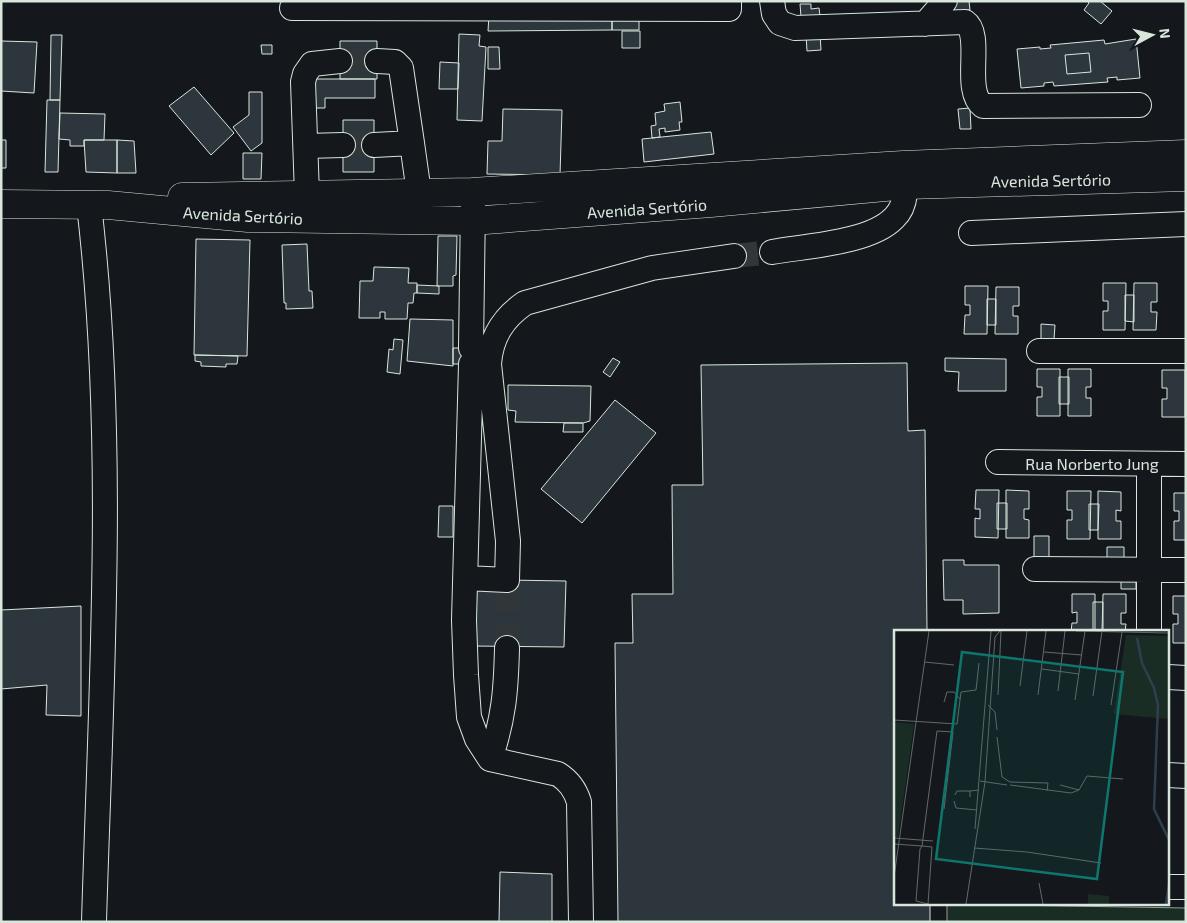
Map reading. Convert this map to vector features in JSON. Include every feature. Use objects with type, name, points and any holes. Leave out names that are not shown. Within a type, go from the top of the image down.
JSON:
[{"type":"main road","name":"Avenida Sertório","points":[[99,205],[179,197],[472,192],[905,174],[1186,154]]},
{"type":"main road","name":"Avenida Sertório","points":[[1,204],[99,205],[248,218],[472,221],[711,203],[905,174],[1186,177]]},
{"type":"street","points":[[292,8],[729,9],[729,1]]},
{"type":"street","points":[[772,1],[774,14],[780,23],[795,28],[961,22],[968,25],[972,33],[975,92],[977,100],[983,106],[1139,105]]},
{"type":"street","points":[[925,24],[945,1]]},
{"type":"street","points":[[307,195],[303,82],[305,74],[312,64],[340,61]]},
{"type":"street","points":[[377,61],[395,62],[401,68],[419,193]]},
{"type":"street","points":[[374,145],[412,143]]},
{"type":"street","points":[[306,146],[343,145]]},
{"type":"street","points":[[772,252],[850,238],[876,230],[895,218],[904,199],[905,174]]},
{"type":"street","points":[[472,192],[471,356],[464,620],[469,717],[477,739],[490,758],[558,774],[566,779],[577,794],[579,802],[581,922]]},
{"type":"street","points":[[94,922],[106,509],[102,362],[96,268],[99,205]]},
{"type":"street","points":[[971,233],[1186,224]]},
{"type":"street","points":[[466,578],[507,580],[508,541],[489,364],[490,349],[498,331],[510,313],[525,303],[652,268],[734,256]]},
{"type":"street","points":[[1039,351],[1186,351]]},
{"type":"street","name":"Rua Norberto Jung","points":[[998,462],[1186,464]]},
{"type":"street","points":[[1148,464],[1149,630]]},
{"type":"street","points":[[1035,569],[1186,570]]},
{"type":"street","points":[[490,758],[501,726],[506,694],[507,648]]},
{"type":"street","points":[[1170,677],[1186,678]]},
{"type":"street","points":[[1170,775],[1186,776]]},
{"type":"street","points":[[1170,887],[1186,888]]},
{"type":"green space","points":[[947,906],[1186,908],[1186,922],[947,922]]},
{"type":"building","points":[[954,1],[969,1],[970,10],[954,11]]},
{"type":"building","points":[[1087,1],[1100,1],[1112,11],[1101,24],[1084,10],[1089,3]]},
{"type":"building","points":[[800,4],[811,4],[811,9],[819,8],[820,16],[801,17]]},
{"type":"building","points":[[489,15],[612,15],[612,30],[488,31]]},
{"type":"building","points":[[612,15],[639,15],[639,30],[612,30]]},
{"type":"building","points":[[622,31],[640,31],[640,48],[622,48]]},
{"type":"building","points":[[459,34],[480,35],[479,46],[486,47],[482,121],[457,120]]},
{"type":"building","points":[[820,34],[821,50],[807,51],[806,35]]},
{"type":"building","points":[[51,35],[62,35],[60,100],[50,100]]},
{"type":"building","points":[[1136,39],[1140,78],[1117,80],[1117,77],[1107,78],[1108,82],[1054,86],[1053,82],[1044,83],[1044,86],[1021,88],[1017,49],[1051,48],[1050,45],[1104,40],[1105,44]]},
{"type":"building","points":[[1,41],[37,42],[34,93],[1,91]]},
{"type":"building","points":[[340,41],[377,41],[377,79],[340,79]]},
{"type":"building","points":[[261,45],[272,45],[272,54],[262,54]]},
{"type":"building","points":[[488,47],[499,47],[500,69],[488,69]]},
{"type":"building","points":[[1089,53],[1091,72],[1067,74],[1065,55]]},
{"type":"building","points":[[440,62],[459,63],[458,89],[439,89]]},
{"type":"building","points":[[317,79],[375,79],[375,98],[325,98],[325,108],[311,108],[311,85]]},
{"type":"building","points":[[194,87],[234,133],[211,155],[169,106]]},
{"type":"building","points":[[249,92],[262,92],[262,143],[251,151],[233,127],[249,115]]},
{"type":"building","points":[[47,100],[60,100],[58,172],[45,172]]},
{"type":"building","points":[[680,102],[682,122],[679,122],[680,130],[665,132],[665,128],[659,129],[660,137],[652,138],[651,126],[656,125],[655,113],[665,111],[664,104]]},
{"type":"building","points":[[970,108],[971,129],[960,129],[958,109]]},
{"type":"building","points":[[503,109],[562,110],[560,175],[487,174],[488,141],[502,141]]},
{"type":"building","points":[[60,113],[105,114],[104,140],[84,140],[84,146],[70,146],[70,140],[59,139]]},
{"type":"building","points":[[343,120],[374,120],[374,172],[343,172]]},
{"type":"building","points":[[711,132],[714,154],[644,162],[642,139]]},
{"type":"building","points":[[1,140],[6,140],[6,168],[1,168]]},
{"type":"building","points":[[84,140],[117,140],[117,173],[86,172]]},
{"type":"building","points":[[117,140],[134,141],[136,173],[117,173]]},
{"type":"building","points":[[243,153],[262,153],[261,179],[243,179]]},
{"type":"building","points":[[438,236],[457,236],[456,275],[453,276],[453,286],[437,286]]},
{"type":"building","points":[[196,239],[250,240],[247,356],[194,355]]},
{"type":"building","points":[[307,244],[309,291],[312,291],[313,308],[286,309],[286,303],[284,303],[282,245]]},
{"type":"building","points":[[374,267],[409,268],[408,283],[417,283],[417,293],[414,293],[413,303],[408,303],[407,319],[385,319],[385,312],[380,312],[380,318],[359,318],[360,281],[373,281]]},
{"type":"building","points":[[1103,283],[1126,283],[1125,330],[1103,330],[1103,311],[1108,311],[1108,301],[1103,301]]},
{"type":"building","points":[[1134,283],[1157,283],[1157,302],[1151,302],[1151,312],[1157,312],[1156,330],[1133,330]]},
{"type":"building","points":[[417,285],[439,286],[439,294],[417,293]]},
{"type":"building","points":[[965,286],[988,286],[987,334],[964,334],[965,315],[970,315],[970,305],[965,305]]},
{"type":"building","points":[[996,287],[1019,287],[1019,306],[1013,306],[1013,316],[1018,316],[1018,334],[995,334]]},
{"type":"building","points":[[1125,295],[1134,295],[1134,322],[1125,321]]},
{"type":"building","points":[[987,299],[996,299],[996,325],[987,325]]},
{"type":"building","points":[[410,319],[453,320],[453,366],[407,361]]},
{"type":"building","points":[[1041,324],[1055,325],[1054,339],[1041,339]]},
{"type":"building","points":[[394,339],[403,340],[400,374],[387,372],[389,349],[393,350]]},
{"type":"building","points":[[453,348],[484,348],[483,364],[453,364]]},
{"type":"building","points":[[195,355],[238,356],[237,364],[226,364],[226,367],[201,366],[201,362],[195,361]]},
{"type":"building","points":[[613,358],[620,362],[610,377],[603,372]]},
{"type":"building","points":[[945,358],[1006,359],[1006,391],[958,391],[959,372],[945,371]]},
{"type":"building","points":[[907,363],[908,431],[925,430],[927,630],[894,630],[894,906],[930,906],[930,922],[618,922],[615,643],[633,643],[632,594],[673,594],[672,485],[703,485],[701,365]]},
{"type":"building","points":[[1037,369],[1060,369],[1060,416],[1037,416],[1037,397],[1042,397],[1042,387],[1037,387]]},
{"type":"building","points":[[1068,369],[1091,369],[1091,387],[1086,387],[1086,398],[1091,398],[1091,416],[1068,416]]},
{"type":"building","points":[[1162,370],[1185,370],[1185,417],[1162,417],[1162,399],[1167,399],[1167,388],[1162,388]]},
{"type":"building","points":[[1059,377],[1069,377],[1069,404],[1059,404]]},
{"type":"building","points":[[508,385],[591,386],[590,421],[583,423],[515,422],[516,411],[508,410]]},
{"type":"building","points":[[615,400],[656,433],[582,523],[541,489]]},
{"type":"building","points":[[564,423],[583,423],[583,432],[563,432]]},
{"type":"building","points":[[976,490],[999,490],[998,538],[975,537],[975,518],[980,519],[980,509],[975,509]]},
{"type":"building","points":[[1006,490],[1029,491],[1029,509],[1024,509],[1024,519],[1029,520],[1029,538],[1006,538]]},
{"type":"building","points":[[1067,491],[1091,491],[1090,539],[1067,539],[1067,520],[1072,520],[1072,510],[1067,510]]},
{"type":"building","points":[[1098,491],[1121,492],[1121,511],[1116,510],[1116,521],[1121,521],[1121,539],[1098,539]]},
{"type":"building","points":[[1174,493],[1186,493],[1186,540],[1174,540],[1174,521],[1179,521],[1179,511],[1174,511]]},
{"type":"building","points":[[997,503],[1007,503],[1007,529],[997,529]]},
{"type":"building","points":[[1089,504],[1099,504],[1098,530],[1089,530]]},
{"type":"building","points":[[439,506],[453,506],[453,537],[438,537]]},
{"type":"building","points":[[1034,536],[1049,536],[1049,558],[1034,557]]},
{"type":"building","points":[[1107,547],[1124,547],[1124,559],[1107,559]]},
{"type":"building","points":[[943,560],[964,560],[964,565],[999,565],[999,613],[963,614],[963,600],[944,600]]},
{"type":"building","points":[[1121,573],[1136,573],[1136,589],[1121,589]]},
{"type":"building","points":[[507,580],[566,581],[564,647],[472,646],[474,584]]},
{"type":"building","points":[[1072,594],[1095,594],[1095,630],[1071,630],[1072,623],[1077,623],[1077,612],[1072,613]]},
{"type":"building","points":[[1103,594],[1126,594],[1126,613],[1121,613],[1121,624],[1126,624],[1125,630],[1102,630]]},
{"type":"building","points":[[1173,596],[1186,596],[1186,643],[1173,643],[1173,624],[1178,624],[1178,614],[1173,614]]},
{"type":"building","points":[[1093,602],[1103,602],[1103,630],[1093,630]]},
{"type":"building","points":[[81,606],[81,716],[46,715],[47,685],[1,689],[1,610]]},
{"type":"building","points":[[500,872],[552,874],[552,922],[499,922]]},
{"type":"tunnel","points":[[340,61],[377,61]]},
{"type":"tunnel","points":[[343,145],[374,145]]},
{"type":"tunnel","points":[[734,256],[772,252]]},
{"type":"tunnel","points":[[507,580],[507,648]]}]
